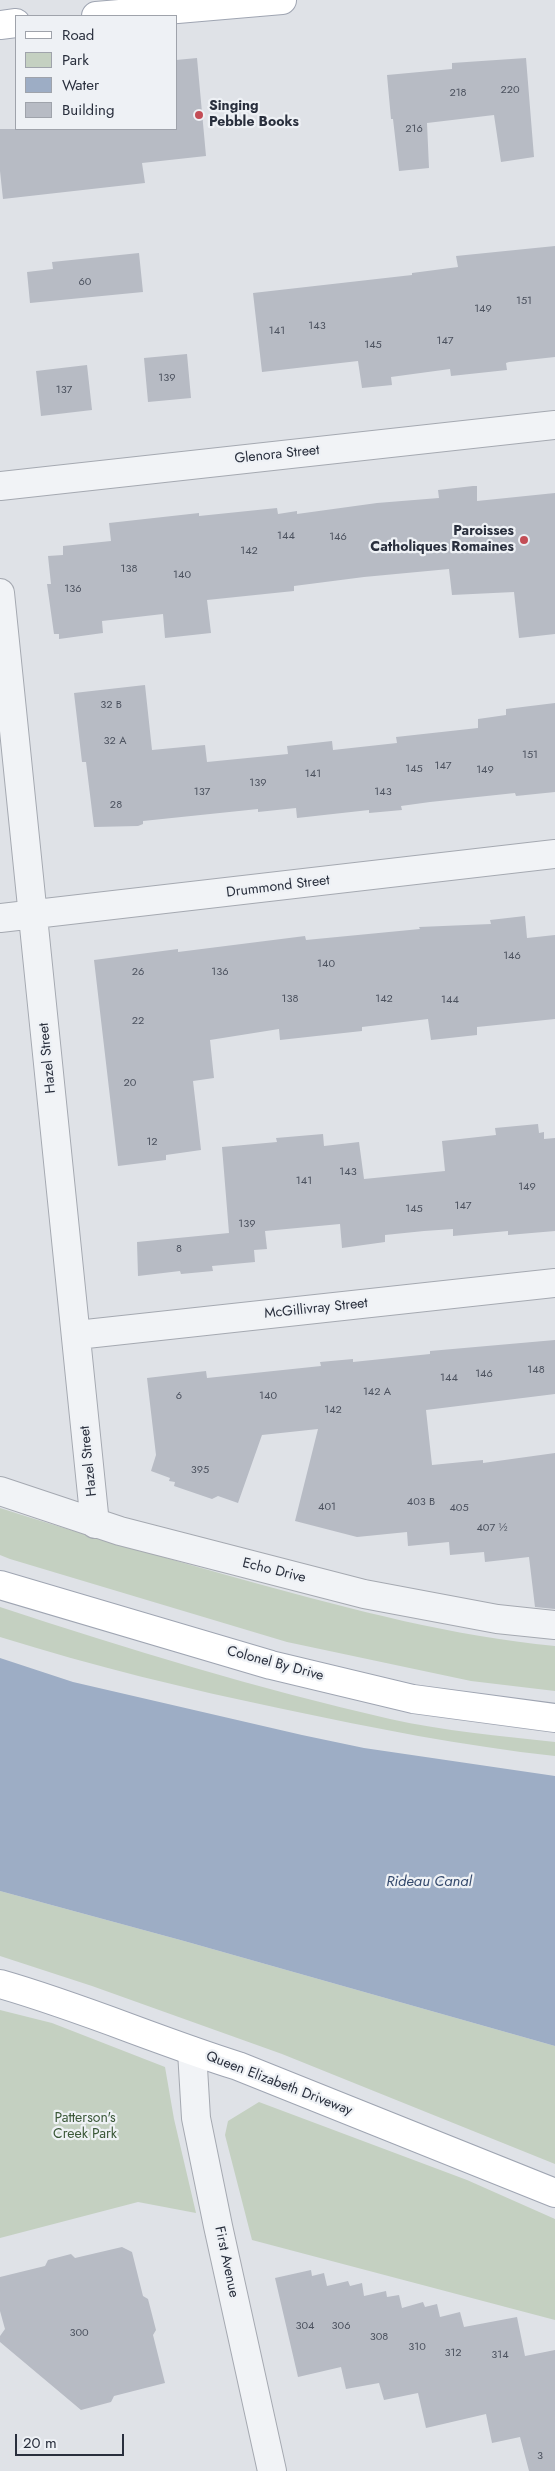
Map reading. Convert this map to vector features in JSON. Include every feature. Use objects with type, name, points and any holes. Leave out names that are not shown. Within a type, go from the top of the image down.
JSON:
[{"type":"main road","points":[[108,15],[282,0]]},
{"type":"main road","points":[[0,25],[15,23]]},
{"type":"main road","name":"Colonel By Drive","points":[[0,1585],[271,1665],[413,1700],[555,1718]]},
{"type":"main road","name":"Queen Elizabeth Driveway","points":[[0,1984],[58,2001],[192,2052],[238,2066],[555,2194]]},
{"type":"street","name":"Glenora Street","points":[[0,486],[555,424]]},
{"type":"street","name":"Hazel Street","points":[[0,593],[95,1524]]},
{"type":"street","name":"Drummond Street","points":[[0,918],[555,854]]},
{"type":"street","name":"McGillivray Street","points":[[76,1335],[555,1283]]},
{"type":"street","name":"Echo Drive","points":[[0,1491],[95,1524],[364,1594],[497,1619],[555,1625]]},
{"type":"street","name":"First Avenue","points":[[192,2052],[196,2118],[272,2471]]},
{"type":"green space","points":[[0,1508],[191,1565],[366,1612],[479,1636],[555,1646],[555,1691],[471,1681],[287,1642],[10,1559],[0,1555]]},
{"type":"green space","points":[[0,1607],[194,1668],[291,1695],[431,1727],[555,1742],[555,1756],[452,1742],[351,1723],[211,1693],[105,1667],[0,1637]]},
{"type":"green space","points":[[0,1891],[555,2046],[555,2164],[282,2054],[92,1986],[0,1956]]},
{"type":"green space","name":"Patterson's Creek Park","points":[[0,2010],[52,2023],[165,2067],[174,2119],[196,2213],[138,2202],[0,2238]]},
{"type":"green space","points":[[259,2102],[467,2180],[555,2219],[555,2320],[252,2240],[225,2135],[228,2121]]},
{"type":"water","name":"Rideau Canal","points":[[0,1658],[73,1682],[302,1735],[364,1748],[555,1776],[555,2046],[0,1891]]},
{"type":"building","points":[[197,58],[206,156],[142,163],[145,183],[3,199],[0,171],[0,129],[178,130],[178,60]]},
{"type":"building","points":[[526,58],[534,157],[501,162],[494,115],[427,123],[429,168],[399,171],[387,75],[452,69],[452,63]]},
{"type":"building","points":[[555,246],[555,357],[509,362],[506,363],[507,370],[451,376],[450,369],[391,377],[392,385],[362,388],[358,361],[262,372],[253,293],[412,275],[412,273],[458,267],[456,256]]},
{"type":"building","points":[[139,253],[143,292],[30,303],[27,272],[53,269],[52,262]]},
{"type":"building","points":[[187,354],[191,398],[148,402],[144,358]]},
{"type":"building","points":[[87,365],[92,410],[41,416],[36,371]]},
{"type":"building","points":[[477,486],[477,501],[555,493],[555,634],[519,638],[514,592],[452,595],[449,569],[364,577],[294,586],[294,591],[207,600],[211,633],[165,638],[163,614],[102,621],[103,633],[59,639],[59,634],[54,634],[47,584],[51,584],[48,556],[63,555],[63,546],[111,541],[109,523],[199,513],[199,516],[277,508],[278,514],[297,511],[297,514],[377,503],[439,498],[438,490]]},
{"type":"building","points":[[145,685],[152,750],[205,745],[207,762],[288,754],[287,746],[332,741],[333,750],[397,743],[396,737],[478,728],[478,719],[506,715],[506,709],[555,703],[555,792],[516,796],[515,793],[430,802],[401,806],[402,810],[369,813],[369,810],[297,818],[296,808],[258,812],[258,809],[143,821],[143,824],[138,826],[94,827],[86,762],[82,762],[74,693]]},
{"type":"building","points":[[525,916],[527,938],[555,935],[555,1019],[477,1027],[477,1035],[431,1040],[428,1019],[362,1027],[362,1031],[280,1040],[279,1029],[210,1040],[214,1078],[193,1081],[201,1150],[166,1155],[166,1160],[118,1166],[94,960],[178,949],[178,952],[305,936],[306,940],[420,929],[419,927],[491,924],[490,920]]},
{"type":"building","points":[[538,1124],[539,1133],[544,1132],[544,1139],[555,1138],[555,1231],[508,1235],[508,1231],[453,1236],[453,1229],[424,1231],[385,1235],[385,1242],[342,1248],[340,1224],[265,1231],[267,1249],[254,1250],[255,1262],[212,1266],[213,1271],[181,1274],[180,1271],[138,1276],[137,1242],[229,1233],[222,1147],[277,1142],[276,1138],[323,1134],[324,1146],[359,1142],[364,1179],[445,1171],[442,1141],[496,1135],[495,1128]]},
{"type":"building","points":[[555,1340],[555,1394],[426,1410],[432,1465],[483,1460],[483,1463],[555,1453],[555,1609],[535,1607],[529,1557],[485,1562],[484,1552],[450,1555],[449,1542],[408,1546],[407,1532],[357,1537],[295,1521],[318,1429],[262,1435],[238,1503],[218,1496],[212,1499],[174,1486],[175,1482],[169,1481],[170,1478],[151,1471],[156,1455],[147,1378],[206,1371],[207,1378],[321,1366],[320,1362],[353,1359],[353,1362],[430,1354],[430,1351]]},
{"type":"building","points":[[122,2247],[132,2252],[143,2296],[148,2299],[156,2330],[153,2335],[165,2383],[114,2396],[111,2402],[81,2410],[0,2342],[0,2336],[5,2329],[0,2311],[0,2277],[45,2266],[48,2260],[71,2254],[75,2258]]},
{"type":"building","points":[[311,2270],[312,2276],[324,2273],[327,2286],[348,2281],[350,2286],[362,2283],[364,2296],[386,2291],[387,2297],[399,2295],[402,2308],[423,2302],[425,2307],[437,2304],[440,2317],[460,2312],[464,2327],[517,2317],[525,2356],[555,2350],[555,2471],[529,2471],[520,2437],[492,2443],[486,2414],[426,2428],[418,2393],[384,2400],[379,2383],[346,2389],[341,2367],[298,2377],[275,2278]]},
{"type":"place","name":"Singing Pebble Books","points":[[199,115]]},
{"type":"place","name":"Paroisses Catholiques Romaines","points":[[524,540]]}]
